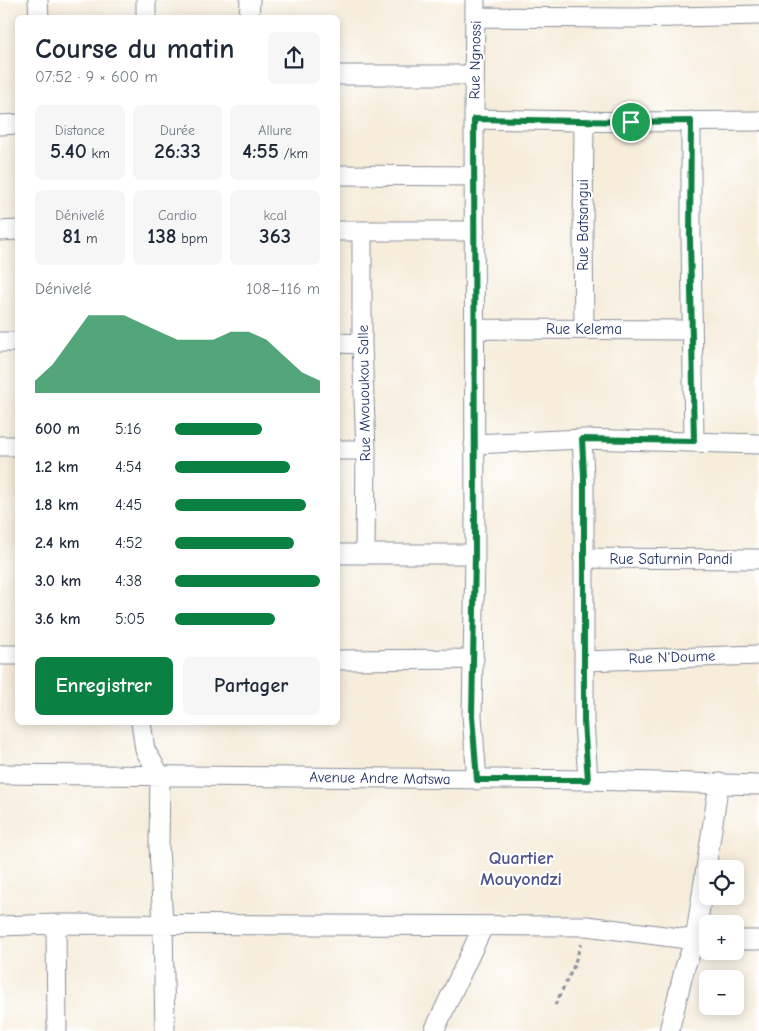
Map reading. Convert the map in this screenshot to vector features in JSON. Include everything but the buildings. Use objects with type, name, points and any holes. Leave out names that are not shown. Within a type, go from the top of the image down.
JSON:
[{"type":"street","points":[[38,0],[38,15]]},
{"type":"street","points":[[146,0],[146,15]]},
{"type":"street","points":[[249,15],[250,0]]},
{"type":"street","points":[[476,9],[635,18],[759,15]]},
{"type":"street","name":"Rue Ngnossi","points":[[476,9],[474,74],[475,554],[472,716],[477,780]]},
{"type":"street","points":[[340,75],[474,74]]},
{"type":"street","points":[[474,119],[631,122],[759,121]]},
{"type":"street","name":"Rue Batsangui","points":[[584,120],[584,330]]},
{"type":"street","points":[[691,121],[694,441]]},
{"type":"street","points":[[0,125],[15,124]]},
{"type":"street","points":[[340,175],[474,176]]},
{"type":"street","points":[[0,231],[15,230]]},
{"type":"street","points":[[340,231],[475,230]]},
{"type":"street","name":"Rue Mvououkou Salle","points":[[362,231],[362,344],[366,450],[365,554]]},
{"type":"street","name":"Rue Kelema","points":[[475,329],[692,330]]},
{"type":"street","points":[[0,342],[15,342]]},
{"type":"street","points":[[340,343],[362,344]]},
{"type":"street","points":[[582,439],[584,476],[584,722],[588,780]]},
{"type":"street","points":[[474,444],[582,439],[759,444]]},
{"type":"street","points":[[0,446],[15,446]]},
{"type":"street","points":[[340,450],[366,450]]},
{"type":"street","points":[[340,554],[475,554]]},
{"type":"street","name":"Rue Saturnin Pandi","points":[[583,558],[759,559]]},
{"type":"street","points":[[0,655],[15,655]]},
{"type":"street","name":"Rue N'Doume","points":[[584,661],[759,655]]},
{"type":"street","points":[[340,660],[474,659]]},
{"type":"street","points":[[141,725],[145,750],[160,775],[158,847],[163,924],[165,1031]]},
{"type":"street","name":"Avenue Andre Matswa","points":[[0,774],[588,780],[759,785]]},
{"type":"street","points":[[704,915],[719,783]]},
{"type":"street","points":[[56,924],[58,1031]]},
{"type":"street","points":[[0,926],[163,924],[587,926],[699,940]]},
{"type":"street","points":[[434,1031],[483,927]]},
{"type":"street","points":[[744,940],[759,940]]},
{"type":"street","points":[[669,1031],[685,968],[699,944]]},
{"type":"path","points":[[555,1005],[573,968],[587,926]]},
{"type":"district","name":"Quartier Mouyondzi","points":[[521,868]]},
{"type":"route","points":[[474,119],[631,122],[691,121],[690,238],[694,441],[582,439],[584,476],[584,722],[588,780],[477,780],[472,716],[475,554],[474,119]]}]
